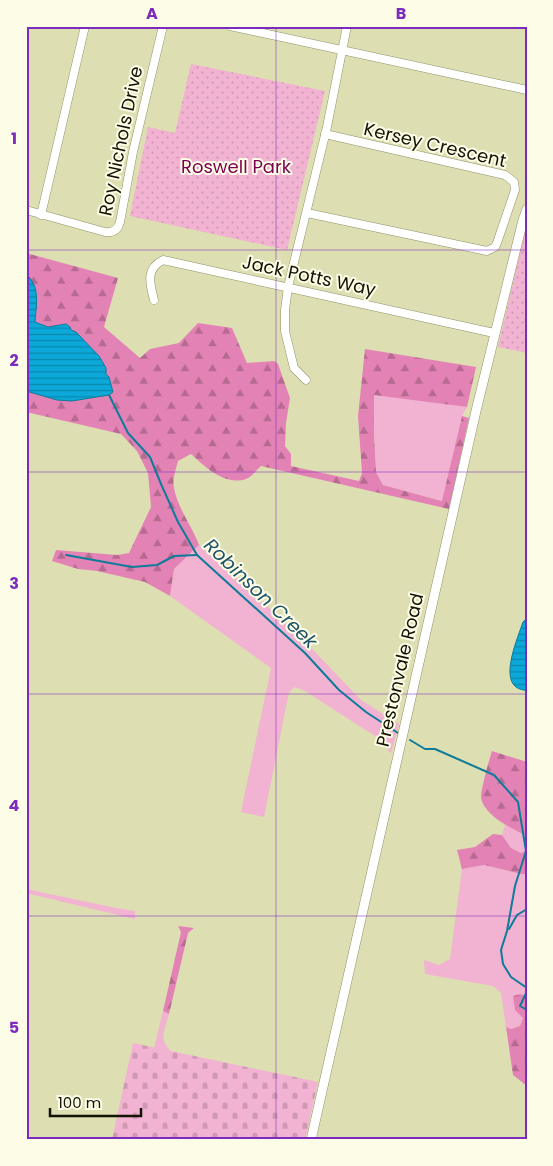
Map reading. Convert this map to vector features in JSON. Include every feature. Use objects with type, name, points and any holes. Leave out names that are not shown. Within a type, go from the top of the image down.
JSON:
[{"type":"street","points":[[41,215],[85,26]]},
{"type":"street","name":"Roy Nichols Drive","points":[[26,210],[105,232],[112,232],[117,229],[124,205],[133,152],[162,26]]},
{"type":"street","points":[[230,26],[527,90]]},
{"type":"street","points":[[306,380],[294,368],[285,331],[285,310],[288,287],[325,134],[347,26]]},
{"type":"street","name":"Kersey Crescent","points":[[306,213],[487,251],[495,247],[497,243],[515,190],[514,182],[506,175],[325,134]]},
{"type":"street","name":"Prestonvale Road","points":[[311,1140],[494,332],[522,220],[527,209]]},
{"type":"street","name":"Jack Potts Way","points":[[154,300],[150,281],[151,272],[155,264],[162,260],[494,332]]},
{"type":"green space","name":"Roswell Park","points":[[191,64],[325,91],[287,250],[130,216],[148,127],[175,133]]},
{"type":"green space","points":[[527,224],[527,353],[498,347]]},
{"type":"green space","points":[[26,253],[118,278],[104,327],[140,358],[150,349],[179,343],[198,323],[232,328],[247,363],[274,361],[278,364],[290,398],[285,446],[291,454],[291,466],[359,481],[362,473],[358,416],[365,349],[476,367],[467,407],[374,395],[376,472],[383,485],[442,501],[462,416],[469,418],[449,509],[261,466],[246,479],[231,480],[216,474],[191,454],[178,461],[174,474],[174,485],[176,496],[199,545],[174,569],[170,596],[145,582],[97,571],[78,569],[52,561],[56,550],[117,555],[129,553],[151,507],[148,473],[137,451],[121,434],[26,412]]},
{"type":"green space","points":[[374,394],[467,407],[462,416],[443,501],[383,485],[376,472]]},
{"type":"green space","points":[[199,545],[294,630],[361,700],[399,724],[391,753],[386,743],[305,691],[295,687],[289,692],[264,817],[241,812],[271,668],[170,596],[174,569]]},
{"type":"green space","points":[[492,751],[527,762],[527,836],[499,821],[483,804],[481,793]]},
{"type":"green space","points":[[505,825],[527,836],[527,850],[521,853],[511,848],[502,835]]},
{"type":"green space","points":[[493,834],[502,835],[511,848],[521,853],[527,850],[527,874],[484,865],[462,869],[457,850],[475,847]]},
{"type":"green space","points":[[484,865],[527,874],[527,997],[521,994],[523,1018],[520,1026],[511,1029],[506,1027],[501,993],[493,986],[425,974],[424,960],[439,965],[450,959],[462,869]]},
{"type":"green space","points":[[26,889],[135,911],[135,919],[26,893]]},
{"type":"green space","points":[[178,926],[194,928],[188,933],[169,1014],[163,1011],[181,932]]},
{"type":"green space","points":[[521,994],[527,997],[527,1086],[513,1075],[506,1027],[511,1029],[520,1026],[523,1018],[515,1010],[513,996]]},
{"type":"green space","points":[[163,1011],[169,1014],[164,1029],[164,1038],[167,1047],[171,1051],[154,1048]]},
{"type":"green space","points":[[133,1043],[318,1082],[305,1140],[112,1140]]},
{"type":"water","points":[[26,274],[31,279],[36,290],[35,322],[48,327],[66,324],[71,330],[76,332],[99,356],[106,368],[106,374],[109,377],[113,392],[109,395],[72,401],[57,400],[26,391]]},
{"type":"water","points":[[527,618],[527,691],[516,687],[512,682],[510,666],[523,622]]},
{"type":"waterway","name":"Robinson Creek","points":[[109,395],[128,433],[150,457],[178,522],[197,555],[305,653],[339,690],[366,712],[398,733]]},
{"type":"waterway","points":[[66,555],[132,567],[157,565],[174,556],[197,555]]},
{"type":"waterway","name":"Robinson Creek","points":[[410,740],[425,749],[435,749],[494,775],[518,802],[526,851],[515,886],[507,931],[501,950],[503,964],[511,977],[527,988]]},
{"type":"waterway","points":[[509,929],[517,915],[527,909]]},
{"type":"waterway","name":"Robinson Creek","points":[[527,991],[520,1006],[527,1010]]}]
